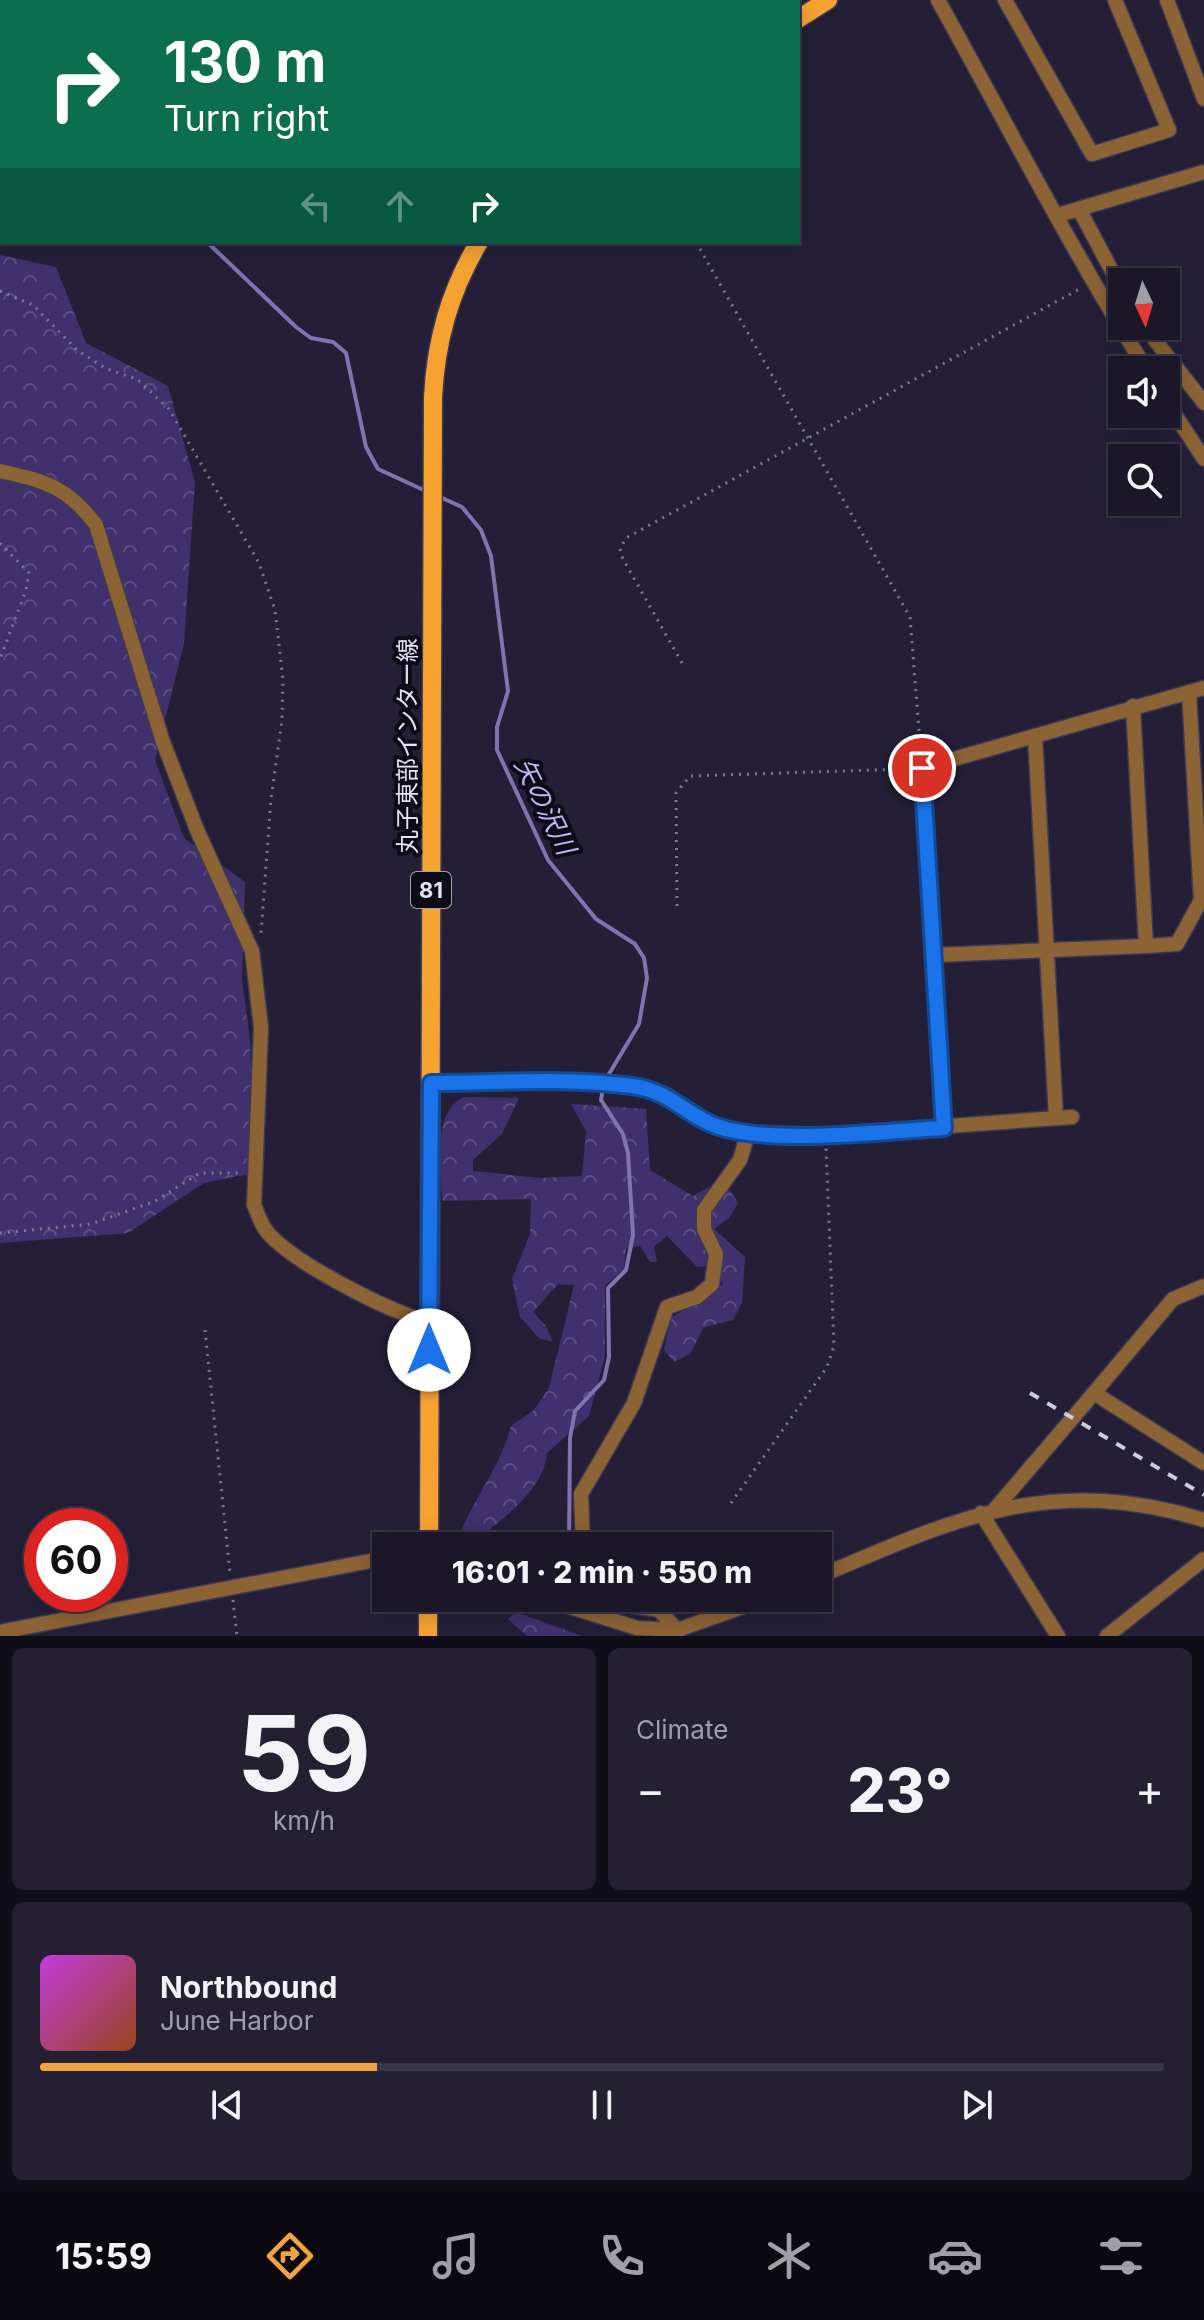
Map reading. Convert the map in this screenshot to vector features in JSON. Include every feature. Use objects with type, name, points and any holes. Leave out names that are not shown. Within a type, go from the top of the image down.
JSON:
[{"type":"main road","points":[[800,18],[828,0]]},
{"type":"main road","name":"丸子東部インター線","points":[[429,1532],[434,378],[442,325],[478,244]]},
{"type":"main road","points":[[428,1612],[428,1636]]},
{"type":"street","points":[[938,0],[1058,215],[1092,283],[1138,356]]},
{"type":"street","points":[[1005,0],[1092,154],[1169,130],[1115,0]]},
{"type":"street","points":[[1167,0],[1197,62],[1204,99]]},
{"type":"street","points":[[1058,215],[1204,172]]},
{"type":"street","points":[[1079,209],[1110,268]]},
{"type":"street","points":[[1155,340],[1204,403]]},
{"type":"street","points":[[1180,422],[1204,459]]},
{"type":"street","points":[[0,471],[65,491],[79,502],[96,525],[163,742],[197,830],[248,939],[257,974],[261,1027],[254,1205],[265,1230],[285,1249],[384,1306],[429,1322]]},
{"type":"street","points":[[944,1128],[922,768],[1204,688]]},
{"type":"street","points":[[935,955],[1177,944],[1201,900],[1189,692]]},
{"type":"street","points":[[1133,706],[1146,946]]},
{"type":"street","points":[[1035,736],[1056,1118]]},
{"type":"street","points":[[431,1083],[593,1082],[635,1086],[666,1095],[717,1127],[748,1133],[825,1135],[1072,1117]]},
{"type":"street","points":[[582,1532],[581,1494],[634,1403],[667,1307],[697,1297],[712,1284],[716,1254],[704,1229],[704,1210],[740,1160],[748,1133]]},
{"type":"street","points":[[988,1511],[1173,1299],[1204,1286]]},
{"type":"street","points":[[1094,1393],[1204,1463]]},
{"type":"street","points":[[832,1571],[929,1530],[988,1511],[1041,1501],[1110,1500],[1204,1520]]},
{"type":"street","points":[[988,1511],[1058,1636]]},
{"type":"street","points":[[1107,1636],[1204,1559]]},
{"type":"street","points":[[0,1632],[372,1561]]},
{"type":"street","points":[[586,1612],[637,1628],[677,1633],[732,1612]]},
{"type":"street","points":[[661,1612],[677,1633]]},
{"type":"path","points":[[677,906],[676,793],[690,776],[922,768],[910,617],[697,244]]},
{"type":"path","points":[[682,663],[623,559],[620,549],[626,538],[1092,283]]},
{"type":"path","points":[[0,291],[33,305],[78,351],[107,369],[137,379],[169,409],[259,563],[275,610],[283,680],[282,720],[271,799],[260,942]]},
{"type":"path","points":[[0,543],[17,557],[29,573],[26,590],[0,659]]},
{"type":"path","points":[[731,1503],[812,1391],[827,1367],[834,1346],[825,1135]]},
{"type":"path","points":[[0,1233],[91,1224],[155,1201],[200,1173],[254,1173]]},
{"type":"path","points":[[205,1330],[237,1636]]},
{"type":"green space","points":[[0,255],[56,267],[86,343],[168,386],[195,482],[184,643],[155,760],[184,838],[245,882],[242,979],[250,1039],[254,1173],[204,1183],[128,1233],[0,1243]]},
{"type":"green space","points":[[464,1097],[519,1098],[502,1134],[473,1160],[473,1171],[540,1178],[582,1176],[586,1131],[571,1104],[646,1109],[650,1170],[693,1196],[723,1179],[738,1203],[729,1218],[714,1229],[745,1257],[742,1303],[733,1320],[704,1327],[690,1354],[674,1362],[664,1350],[671,1318],[723,1284],[713,1265],[697,1267],[667,1236],[654,1247],[657,1262],[650,1262],[640,1246],[626,1248],[624,1269],[605,1286],[605,1356],[589,1416],[547,1453],[544,1467],[529,1493],[487,1532],[461,1532],[500,1457],[511,1426],[534,1410],[549,1388],[574,1285],[558,1284],[533,1312],[546,1326],[553,1342],[539,1338],[520,1317],[512,1279],[530,1234],[531,1199],[442,1201],[440,1143],[446,1116],[453,1105]]},
{"type":"green space","points":[[516,1612],[582,1636],[527,1636],[508,1619]]},
{"type":"waterway","name":"矢の沢川","points":[[209,244],[296,327],[311,338],[333,342],[346,353],[366,447],[378,469],[428,492]]},
{"type":"waterway","name":"矢の沢川","points":[[440,497],[462,507],[481,530],[491,556],[508,691],[497,727],[497,750],[548,860],[596,919],[635,944],[644,958],[647,978],[639,1024],[606,1079]]},
{"type":"waterway","name":"矢の沢川","points":[[569,1532],[570,1438],[575,1411],[604,1380],[609,1357],[608,1288],[626,1270],[633,1235],[628,1153],[623,1134],[601,1100],[603,1088]]},
{"type":"railway","points":[[1030,1393],[1204,1495]]},
{"type":"route","points":[[429,1350],[431,1083],[593,1082],[635,1086],[666,1095],[717,1127],[748,1133],[825,1135],[944,1128],[922,768]]}]
